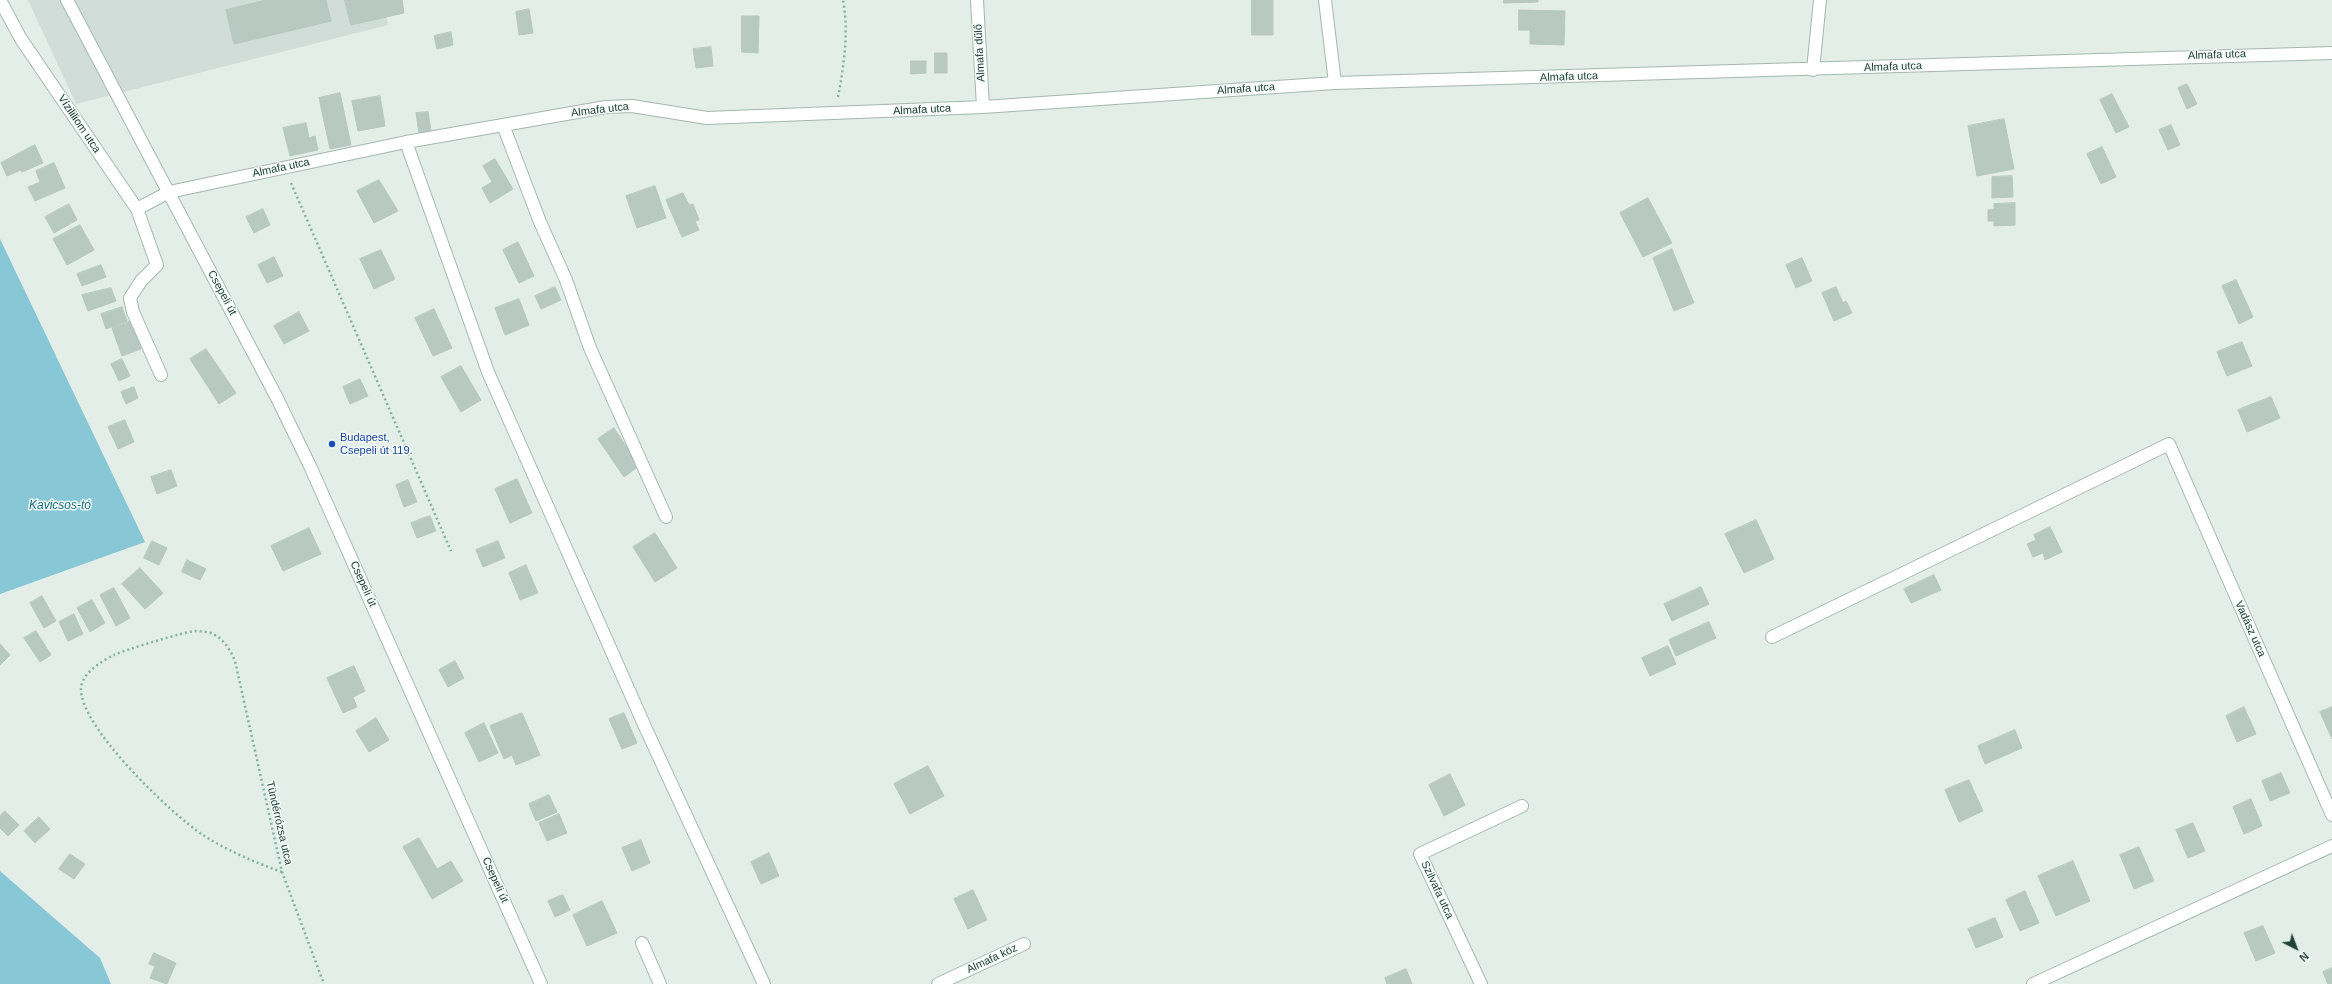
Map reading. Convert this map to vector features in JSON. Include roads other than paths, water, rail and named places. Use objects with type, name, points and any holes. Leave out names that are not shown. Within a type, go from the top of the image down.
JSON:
[{"type":"street","name":"Vízililiom utca","points":[[0,0],[21,39],[137,209],[157,266],[141,281],[130,298],[133,312],[161,375]]},
{"type":"street","name":"Csepeli út","points":[[67,0],[169,192],[310,466],[542,984]]},
{"type":"street","name":"Almafa dűlő","points":[[977,0],[983,107]]},
{"type":"street","points":[[1325,0],[1335,83]]},
{"type":"street","points":[[1813,70],[1820,0]]},
{"type":"street","name":"Almafa utca","points":[[169,192],[406,142],[606,107],[632,106],[707,118],[835,114],[983,107],[1335,83],[1813,70],[2332,53]]},
{"type":"street","points":[[503,125],[540,222],[566,280],[590,348],[666,518]]},
{"type":"street","points":[[406,142],[488,372],[646,729],[764,984]]},
{"type":"street","points":[[137,209],[169,192]]},
{"type":"street","name":"Vadász utca","points":[[1772,637],[2169,444],[2332,815]]},
{"type":"street","name":"Szilvafa utca","points":[[1481,984],[1420,854],[1522,806]]},
{"type":"street","points":[[2033,984],[2332,846]]},
{"type":"street","points":[[642,943],[660,984]]},
{"type":"street","name":"Almafa köz","points":[[938,984],[1024,944]]},
{"type":"water","name":"Kavicsos-tó","points":[[0,239],[145,542],[0,594]]},
{"type":"water","points":[[0,871],[100,958],[111,984],[0,984]]},
{"type":"place","name":"Budapest, Csepeli út 119.","points":[[332,444]]}]
